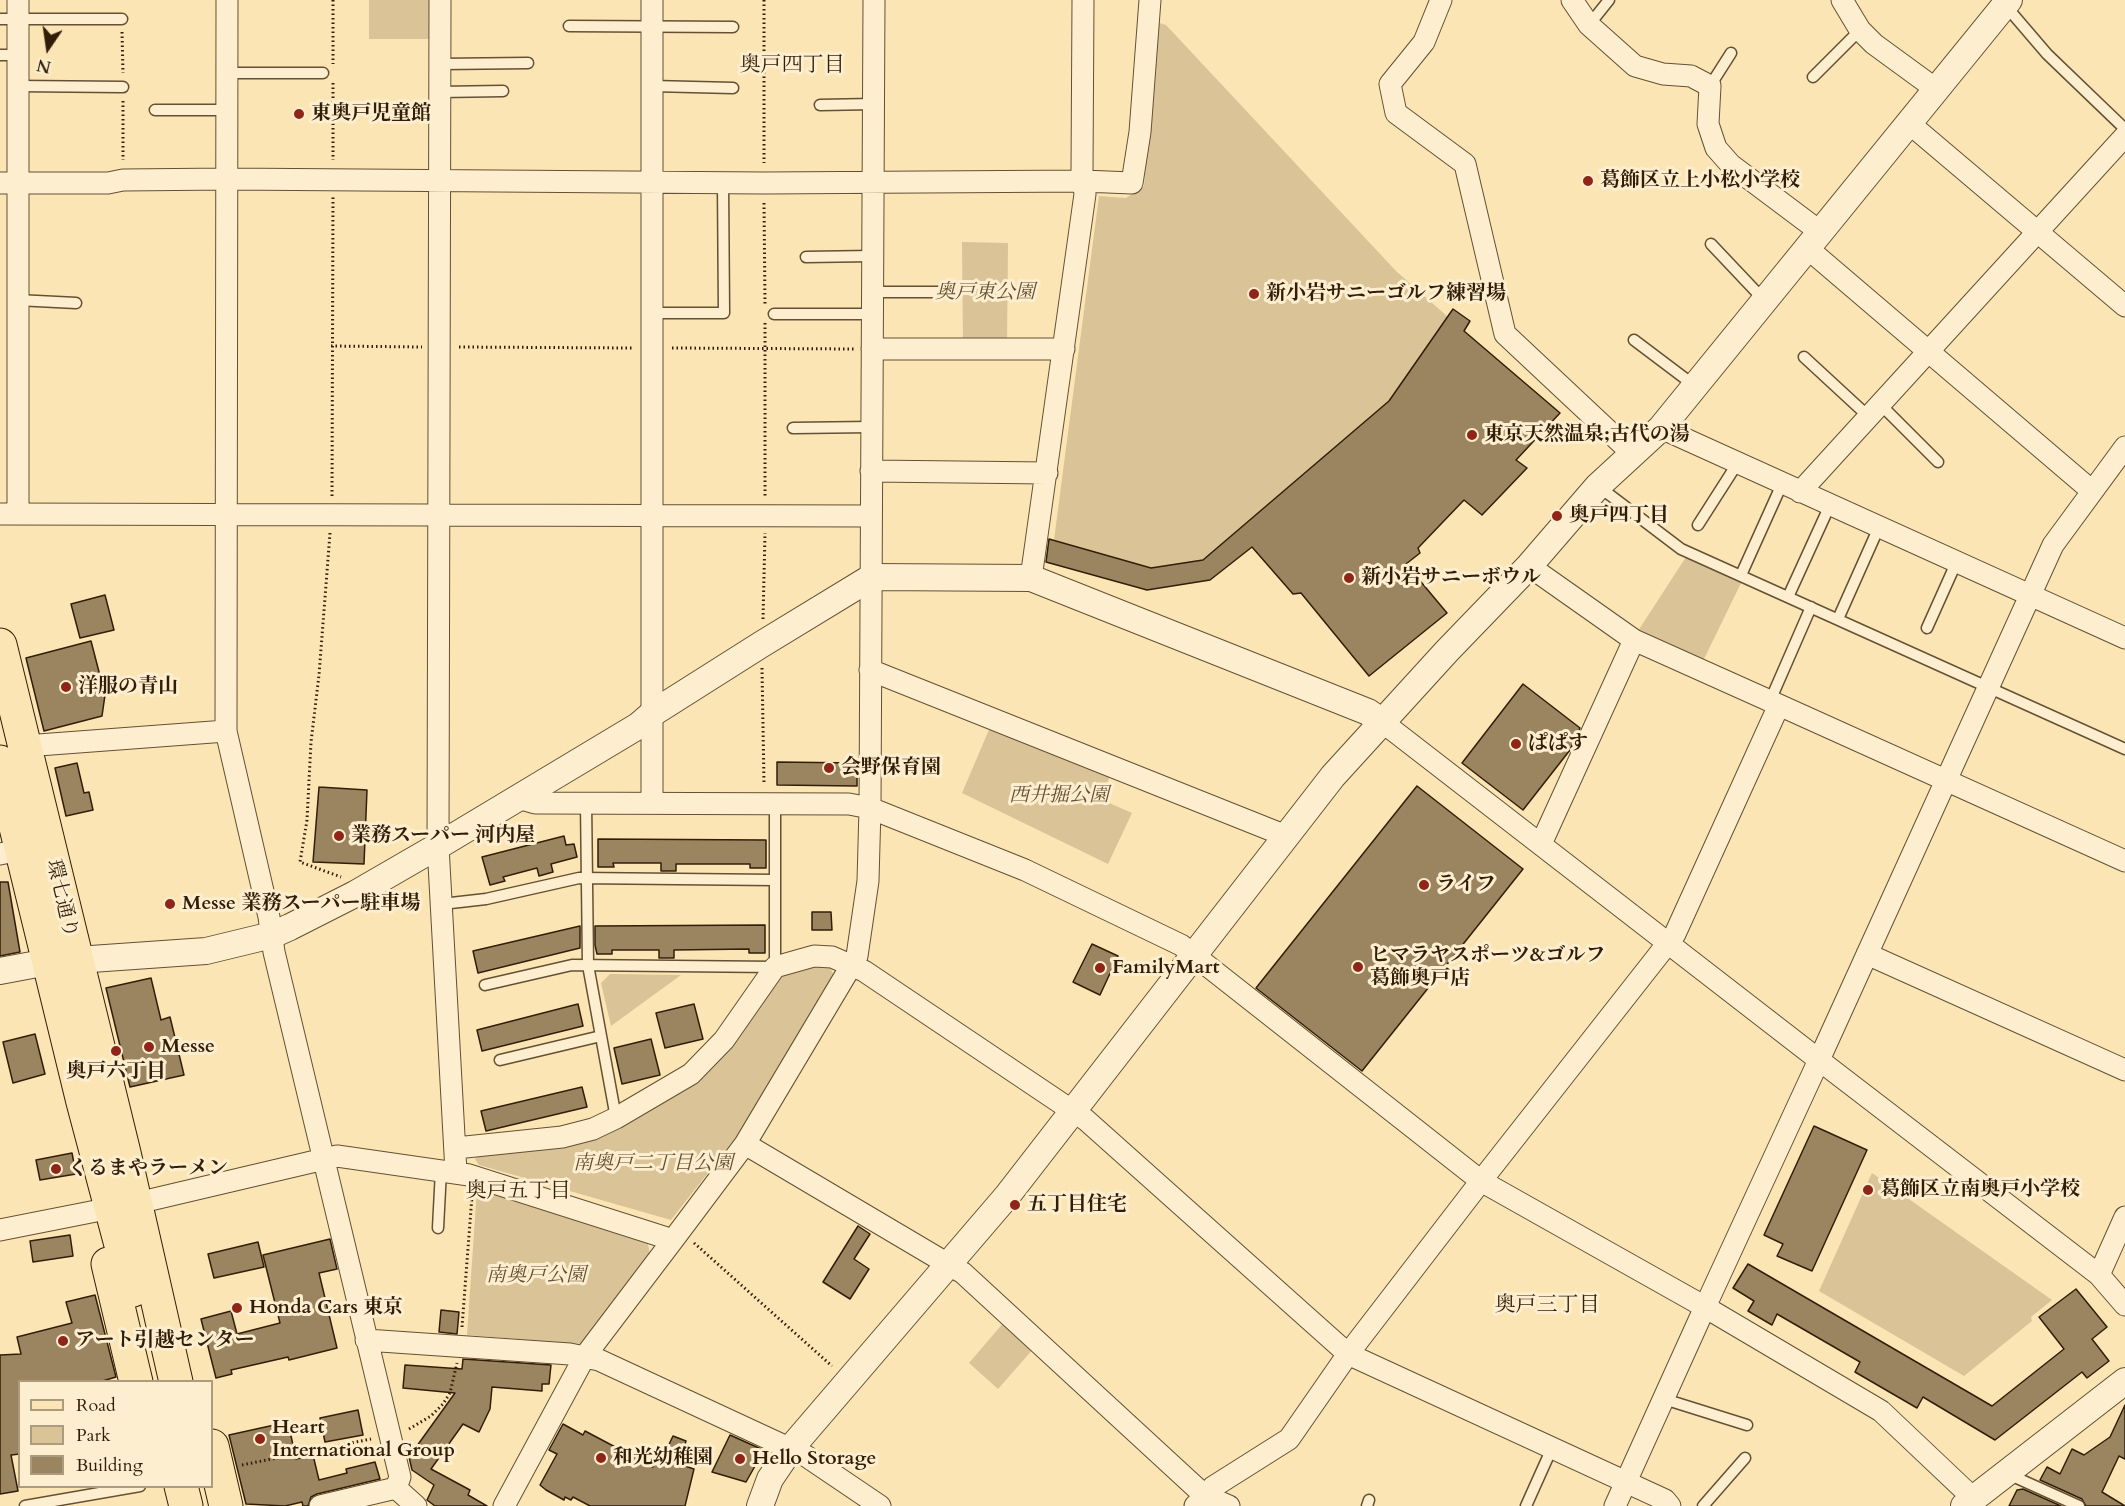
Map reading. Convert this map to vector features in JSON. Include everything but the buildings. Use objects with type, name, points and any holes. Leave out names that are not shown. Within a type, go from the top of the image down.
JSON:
[{"type":"main road","name":"環七通り","points":[[0,645],[12,754],[144,1292],[175,1380]]},
{"type":"main road","name":"環七通り","points":[[12,754],[10,852],[62,961]]},
{"type":"main road","name":"環七通り","points":[[111,1158],[150,1200],[174,1287],[196,1380]]},
{"type":"main road","name":"環七通り","points":[[111,1158],[96,1211],[136,1380]]},
{"type":"main road","name":"環七通り","points":[[144,1292],[155,1380]]},
{"type":"main road","points":[[213,1450],[226,1506]]},
{"type":"main road","points":[[162,1488],[166,1506]]},
{"type":"main road","points":[[182,1488],[186,1506]]},
{"type":"main road","points":[[202,1488],[206,1506]]},
{"type":"street","points":[[227,0],[226,731],[323,1157],[400,1477],[396,1488]]},
{"type":"street","points":[[441,0],[438,846],[457,1172]]},
{"type":"street","points":[[652,0],[652,802]]},
{"type":"street","points":[[504,1506],[585,1356],[745,1144],[857,956],[868,881],[870,808],[873,0]]},
{"type":"street","points":[[1031,578],[1085,194],[1083,181],[1083,0]]},
{"type":"street","points":[[9,183],[227,179],[440,182],[1083,181],[1132,183],[1140,132],[1150,0]]},
{"type":"street","points":[[1441,0],[1424,42],[1390,84],[1396,113],[1465,164],[1505,334],[1633,454]]},
{"type":"street","points":[[1572,0],[1589,24],[1635,66],[1663,74],[1691,76],[1710,86],[1708,124],[1716,148],[1731,165],[1812,239],[1928,352],[2092,491]]},
{"type":"street","points":[[1842,0],[1860,30],[1874,44],[1936,90]]},
{"type":"street","points":[[760,1506],[770,1479],[791,1448],[949,1263],[1072,1112],[1333,776],[1381,721],[1529,566],[1598,486],[1661,428],[1763,299],[1910,124],[2007,2]]},
{"type":"street","points":[[12,13],[9,55],[17,86],[9,183],[17,300],[9,514],[871,516]]},
{"type":"street","points":[[1910,124],[2125,306]]},
{"type":"street","points":[[1791,488],[1874,410],[2125,136]]},
{"type":"street","points":[[872,349],[1064,349]]},
{"type":"street","points":[[1661,428],[2125,638]]},
{"type":"street","points":[[1615,1506],[2053,545],[2125,447]]},
{"type":"street","points":[[871,471],[1047,473]]},
{"type":"street","points":[[1529,566],[1634,640],[2125,861]]},
{"type":"street","points":[[0,971],[62,961],[178,955],[272,935],[355,894],[438,846],[638,726],[653,713],[872,577],[1031,578],[1368,712],[2099,1275],[2125,1305]]},
{"type":"street","points":[[1541,844],[1634,640]]},
{"type":"street","points":[[870,670],[1286,836]]},
{"type":"street","points":[[1199,1500],[1289,1439],[1348,1354],[1481,1181],[1668,945],[1774,703]]},
{"type":"street","points":[[12,754],[226,731]]},
{"type":"street","points":[[518,798],[535,803],[849,804],[870,808],[1024,870],[1181,945],[1481,1181],[1705,1307],[1881,1411],[1969,1502],[2125,1381]]},
{"type":"street","points":[[1867,954],[2125,1070]]},
{"type":"street","points":[[456,1148],[562,1137],[594,1129],[616,1118],[691,1074],[724,1040],[775,967],[814,956],[832,957],[864,971],[1086,1120],[1348,1354],[1665,1500],[1670,1506]]},
{"type":"street","points":[[745,1144],[963,1273],[1199,1500],[1229,1506]]},
{"type":"street","points":[[150,1200],[323,1157],[337,1156],[457,1172],[677,1235]]},
{"type":"street","points":[[0,1230],[96,1211]]},
{"type":"street","points":[[2099,1275],[2125,1217]]},
{"type":"street","points":[[366,1340],[585,1356],[599,1360],[791,1448],[880,1506]]},
{"type":"street","points":[[320,1506],[396,1488]]},
{"type":"street","points":[[396,1488],[416,1506]]},
{"type":"lane","points":[[1589,24],[1609,0]]},
{"type":"lane","points":[[2007,2],[2061,68],[2125,129]]},
{"type":"lane","points":[[12,13],[122,19]]},
{"type":"lane","points":[[569,26],[733,27]]},
{"type":"lane","points":[[1813,76],[1860,30]]},
{"type":"lane","points":[[1710,86],[1731,52]]},
{"type":"lane","points":[[441,64],[528,63]]},
{"type":"lane","points":[[227,73],[323,73]]},
{"type":"lane","points":[[17,86],[123,87]]},
{"type":"lane","points":[[652,86],[733,88]]},
{"type":"lane","points":[[440,92],[503,91]]},
{"type":"lane","points":[[820,105],[873,104]]},
{"type":"lane","points":[[155,110],[227,110]]},
{"type":"lane","points":[[653,313],[724,313],[723,183]]},
{"type":"lane","points":[[1711,244],[1763,299]]},
{"type":"lane","points":[[806,257],[872,256]]},
{"type":"lane","points":[[872,292],[939,292]]},
{"type":"lane","points":[[17,300],[76,303]]},
{"type":"lane","points":[[774,314],[872,314]]},
{"type":"lane","points":[[1634,340],[1695,386]]},
{"type":"lane","points":[[1804,357],[1938,462]]},
{"type":"lane","points":[[793,428],[871,427]]},
{"type":"lane","points":[[1698,525],[1737,464]]},
{"type":"lane","points":[[1598,486],[1681,549],[2125,749]]},
{"type":"lane","points":[[1741,575],[1791,488]]},
{"type":"lane","points":[[1788,597],[1830,505]]},
{"type":"lane","points":[[1838,619],[1879,527]]},
{"type":"lane","points":[[1927,628],[1957,561]]},
{"type":"lane","points":[[1774,703],[1811,607]]},
{"type":"lane","points":[[586,802],[588,965],[616,1118]]},
{"type":"lane","points":[[485,985],[572,965],[775,967],[775,880],[770,803]]},
{"type":"lane","points":[[442,904],[486,899],[569,879],[775,880]]},
{"type":"lane","points":[[500,1060],[601,1036]]},
{"type":"lane","points":[[438,1228],[457,1172]]},
{"type":"lane","points":[[1664,1399],[1747,1425]]},
{"type":"lane","points":[[1526,1506],[1552,1448]]},
{"type":"lane","points":[[1703,1506],[1745,1458]]},
{"type":"lane","points":[[2006,1473],[2079,1506]]},
{"type":"lane","points":[[25,1506],[128,1488]]},
{"type":"path","points":[[333,0],[332,514],[319,675],[311,742],[307,820],[300,862],[344,878],[355,894]]},
{"type":"path","points":[[764,0],[765,517],[762,644],[770,803]]},
{"type":"path","points":[[331,346],[872,349]]},
{"type":"path","points":[[240,1466],[390,1436],[418,1425],[443,1404],[454,1381],[460,1346],[457,1172]]},
{"type":"path","points":[[677,1235],[849,1381]]},
{"type":"green space","points":[[369,0],[431,0],[430,39],[369,39]]},
{"type":"green space","name":"新小岩サニーゴルフ練習場","points":[[1156,22],[1166,25],[1396,271],[1448,317],[1389,401],[1203,560],[1151,568],[1054,540],[1099,196],[1126,198],[1144,186]]},
{"type":"green space","name":"奥戸東公園","points":[[962,242],[1008,243],[1007,344],[963,345]]},
{"type":"green space","points":[[1686,557],[1742,581],[1703,661],[1638,631]]},
{"type":"green space","name":"西井掘公園","points":[[991,725],[1111,774],[1100,799],[1132,813],[1108,864],[962,793]]},
{"type":"green space","name":"南奥戸二丁目公園","points":[[811,966],[829,966],[835,977],[736,1137],[671,1220],[479,1165],[475,1159],[478,1155],[600,1135],[643,1115],[698,1079],[776,981],[791,970]]},
{"type":"green space","points":[[610,974],[681,975],[611,1026],[601,983]]},
{"type":"green space","points":[[1872,1173],[2052,1300],[2031,1317],[2032,1321],[1964,1376],[1819,1291]]},
{"type":"green space","name":"南奥戸公園","points":[[477,1189],[648,1244],[650,1256],[582,1344],[467,1335]]},
{"type":"green space","points":[[1005,1321],[1034,1348],[998,1389],[969,1363]]},
{"type":"place","name":"東奥戸児童館","points":[[299,114]]},
{"type":"place","name":"葛飾区立上小松小学校","points":[[1588,181]]},
{"type":"place","name":"新小岩サニーゴルフ練習場","points":[[1254,294]]},
{"type":"place","name":"東京天然温泉;古代の湯","points":[[1472,435]]},
{"type":"place","name":"奥戸四丁目","points":[[1557,516]]},
{"type":"place","name":"新小岩サニーボウル","points":[[1349,578]]},
{"type":"place","name":"洋服の青山","points":[[66,687]]},
{"type":"place","name":"ぱぱす","points":[[1516,744]]},
{"type":"place","name":"会野保育園","points":[[829,768]]},
{"type":"place","name":"業務スーパー 河内屋","points":[[339,836]]},
{"type":"place","name":"ライフ","points":[[1424,885]]},
{"type":"place","name":"Messe 業務スーパー駐車場","points":[[170,904]]},
{"type":"place","name":"ヒマラヤスポーツ&ゴルフ 葛飾奥戸店","points":[[1358,967]]},
{"type":"place","name":"FamilyMart","points":[[1100,968]]},
{"type":"place","name":"Messe","points":[[149,1047]]},
{"type":"place","name":"奥戸六丁目","points":[[116,1051]]},
{"type":"place","name":"くるまやラーメン","points":[[56,1169]]},
{"type":"place","name":"葛飾区立南奥戸小学校","points":[[1868,1190]]},
{"type":"place","name":"五丁目住宅","points":[[1015,1205]]},
{"type":"place","name":"Honda Cars 東京","points":[[237,1308]]},
{"type":"place","name":"アート引越センター","points":[[63,1341]]},
{"type":"place","name":"Heart International Group","points":[[260,1439]]},
{"type":"place","name":"和光幼稚園","points":[[601,1458]]},
{"type":"place","name":"Hello Storage","points":[[740,1459]]},
{"type":"district","name":"奥戸四丁目","points":[[792,66]]},
{"type":"district","name":"奥戸五丁目","points":[[518,1192]]},
{"type":"district","name":"奥戸三丁目","points":[[1547,1306]]}]
